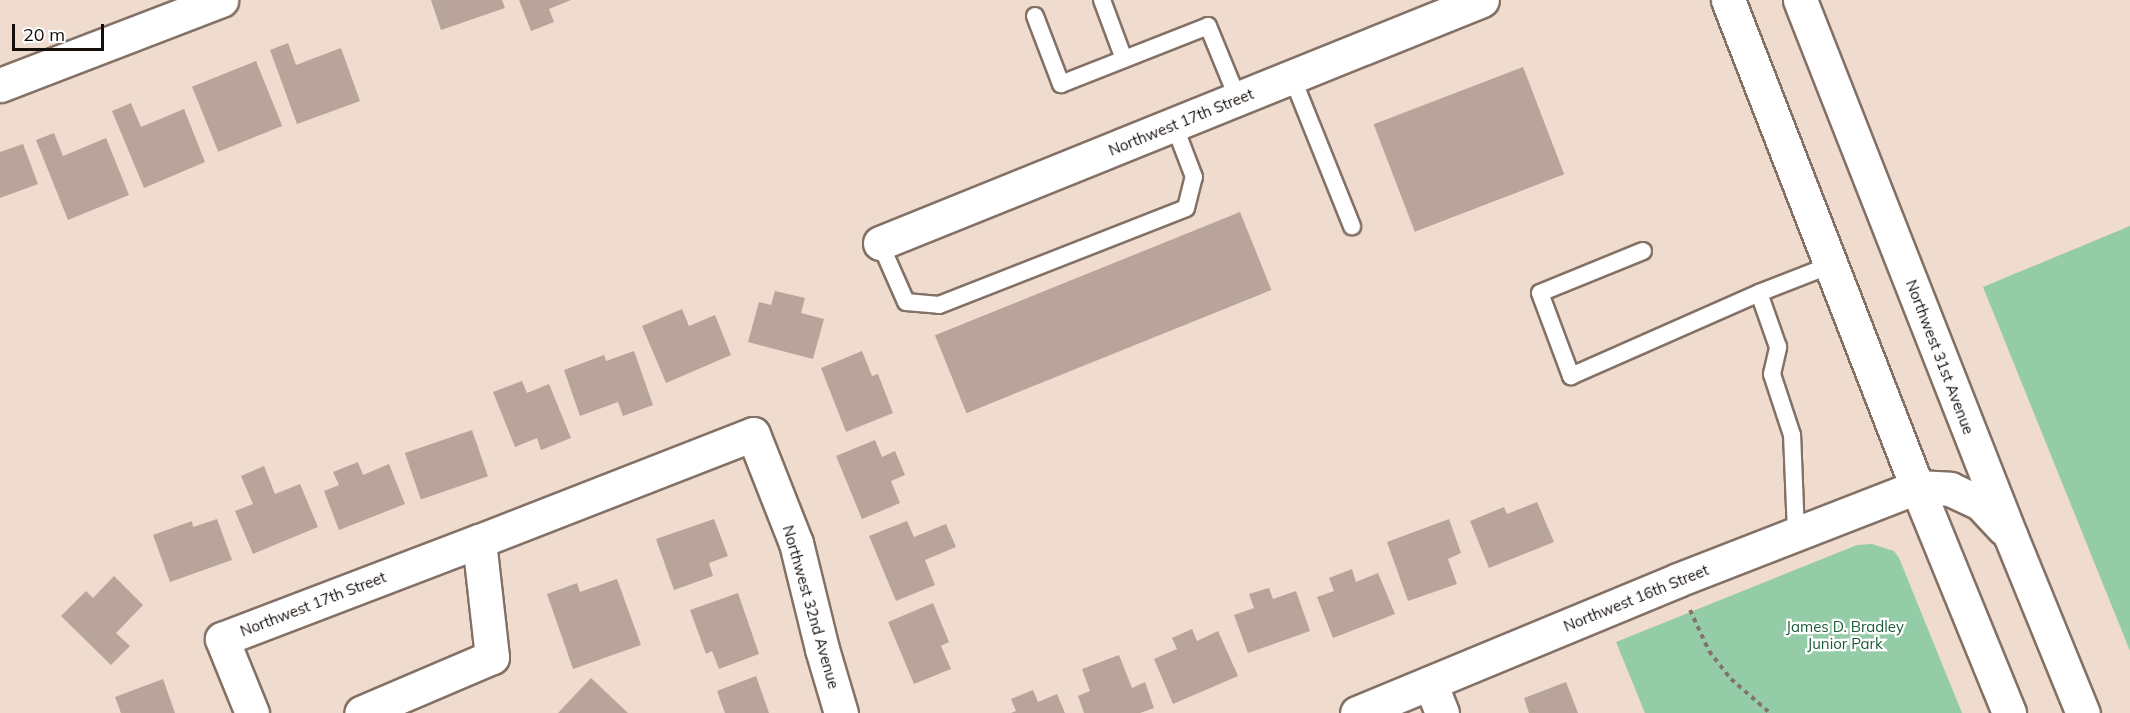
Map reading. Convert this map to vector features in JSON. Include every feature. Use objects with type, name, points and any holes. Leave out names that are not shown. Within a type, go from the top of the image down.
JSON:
[{"type":"street","points":[[0,85],[221,0]]},
{"type":"street","name":"Northwest 17th Street","points":[[880,243],[1482,0]]},
{"type":"street","points":[[1728,0],[1917,487],[2009,713]]},
{"type":"street","name":"Northwest 31st Avenue","points":[[1800,0],[2011,537],[2083,713]]},
{"type":"street","name":"Northwest 17th Street","points":[[252,713],[222,639],[753,434]]},
{"type":"street","name":"Northwest 32nd Avenue","points":[[753,434],[796,543],[822,649],[841,713]]},
{"type":"street","points":[[1917,487],[1950,489],[1980,503],[2011,537]]},
{"type":"street","name":"Northwest 16th Street","points":[[1357,713],[1436,698],[1796,533],[1917,487]]},
{"type":"street","points":[[361,713],[492,657],[479,541]]},
{"type":"lane","points":[[1102,0],[1124,59]]},
{"type":"lane","points":[[1035,16],[1061,84],[1208,26],[1238,99]]},
{"type":"lane","points":[[1292,77],[1352,226]]},
{"type":"lane","points":[[880,243],[906,302],[939,305],[1186,208],[1194,177],[1174,125]]},
{"type":"lane","points":[[1643,251],[1540,293],[1572,376],[1759,293],[1831,265]]},
{"type":"lane","points":[[1759,293],[1778,347],[1772,374],[1792,435],[1796,533]]},
{"type":"path","points":[[1689,606],[1709,651],[1731,680],[1770,713]]},
{"type":"green space","points":[[2130,226],[2130,651],[1983,287]]},
{"type":"green space","name":"James D. Bradley Junior Park","points":[[1872,544],[1894,551],[1899,558],[1962,713],[1645,713],[1616,642],[1857,545]]},
{"type":"building","points":[[431,0],[502,0],[505,8],[441,30]]},
{"type":"building","points":[[519,0],[571,0],[549,9],[554,22],[531,31]]},
{"type":"building","points":[[288,43],[296,65],[341,48],[360,101],[297,124],[270,50]]},
{"type":"building","points":[[256,61],[282,126],[218,152],[192,87]]},
{"type":"building","points":[[1523,67],[1564,174],[1415,232],[1374,124]]},
{"type":"building","points":[[131,103],[141,127],[184,109],[205,162],[144,188],[112,111]]},
{"type":"building","points":[[54,133],[63,156],[106,138],[129,195],[68,220],[36,140]]},
{"type":"building","points":[[23,144],[38,184],[0,198],[0,152]]},
{"type":"building","points":[[1240,212],[1271,290],[966,413],[935,335]]},
{"type":"building","points":[[775,291],[805,298],[801,313],[824,319],[813,359],[748,342],[759,302],[771,305]]},
{"type":"building","points":[[682,309],[689,326],[715,315],[731,355],[666,383],[642,326]]},
{"type":"building","points":[[634,351],[653,405],[623,416],[618,402],[580,416],[564,370],[604,355],[606,361]]},
{"type":"building","points":[[862,351],[872,376],[878,374],[893,413],[846,432],[821,368]]},
{"type":"building","points":[[522,381],[527,393],[549,384],[571,438],[541,450],[537,438],[515,447],[493,392]]},
{"type":"building","points":[[472,430],[488,476],[421,499],[405,453]]},
{"type":"building","points":[[875,440],[882,457],[895,451],[905,475],[891,481],[900,503],[862,519],[836,456]]},
{"type":"building","points":[[358,462],[363,475],[389,464],[405,504],[339,530],[324,491],[339,485],[333,472]]},
{"type":"building","points":[[264,466],[275,494],[300,484],[318,527],[253,554],[235,511],[253,504],[241,476]]},
{"type":"building","points":[[1537,502],[1554,542],[1489,568],[1470,521],[1504,507],[1507,514]]},
{"type":"building","points":[[217,519],[232,560],[170,582],[153,535],[192,521],[193,527]]},
{"type":"building","points":[[714,519],[728,556],[709,563],[713,576],[674,590],[656,539]]},
{"type":"building","points":[[1449,519],[1461,553],[1448,559],[1457,584],[1408,601],[1387,542]]},
{"type":"building","points":[[907,521],[914,537],[946,524],[956,547],[925,560],[935,585],[896,601],[869,536]]},
{"type":"building","points":[[1352,569],[1356,582],[1378,573],[1395,614],[1333,638],[1317,597],[1334,591],[1329,578]]},
{"type":"building","points":[[114,576],[143,605],[116,633],[130,646],[111,665],[61,616],[86,591],[93,598]]},
{"type":"building","points":[[617,579],[641,645],[573,669],[547,594],[577,583],[580,592]]},
{"type":"building","points":[[1269,588],[1273,599],[1296,591],[1310,631],[1248,653],[1234,615],[1254,608],[1249,594]]},
{"type":"building","points":[[738,593],[759,654],[719,669],[712,651],[706,654],[690,610]]},
{"type":"building","points":[[933,603],[949,642],[941,646],[951,669],[914,684],[888,622]]},
{"type":"building","points":[[1192,629],[1197,641],[1218,631],[1238,676],[1173,704],[1154,659],[1177,649],[1172,638]]},
{"type":"building","points":[[1119,655],[1132,688],[1145,682],[1154,708],[1140,713],[1084,713],[1078,696],[1090,691],[1082,669]]},
{"type":"building","points":[[756,676],[769,713],[725,713],[717,691]]},
{"type":"building","points":[[591,678],[628,713],[558,713]]},
{"type":"building","points":[[163,679],[175,713],[121,713],[115,697]]},
{"type":"building","points":[[1566,682],[1578,713],[1529,713],[1524,698]]},
{"type":"building","points":[[1033,690],[1038,702],[1057,694],[1065,713],[1011,713],[1016,711],[1011,699]]}]
